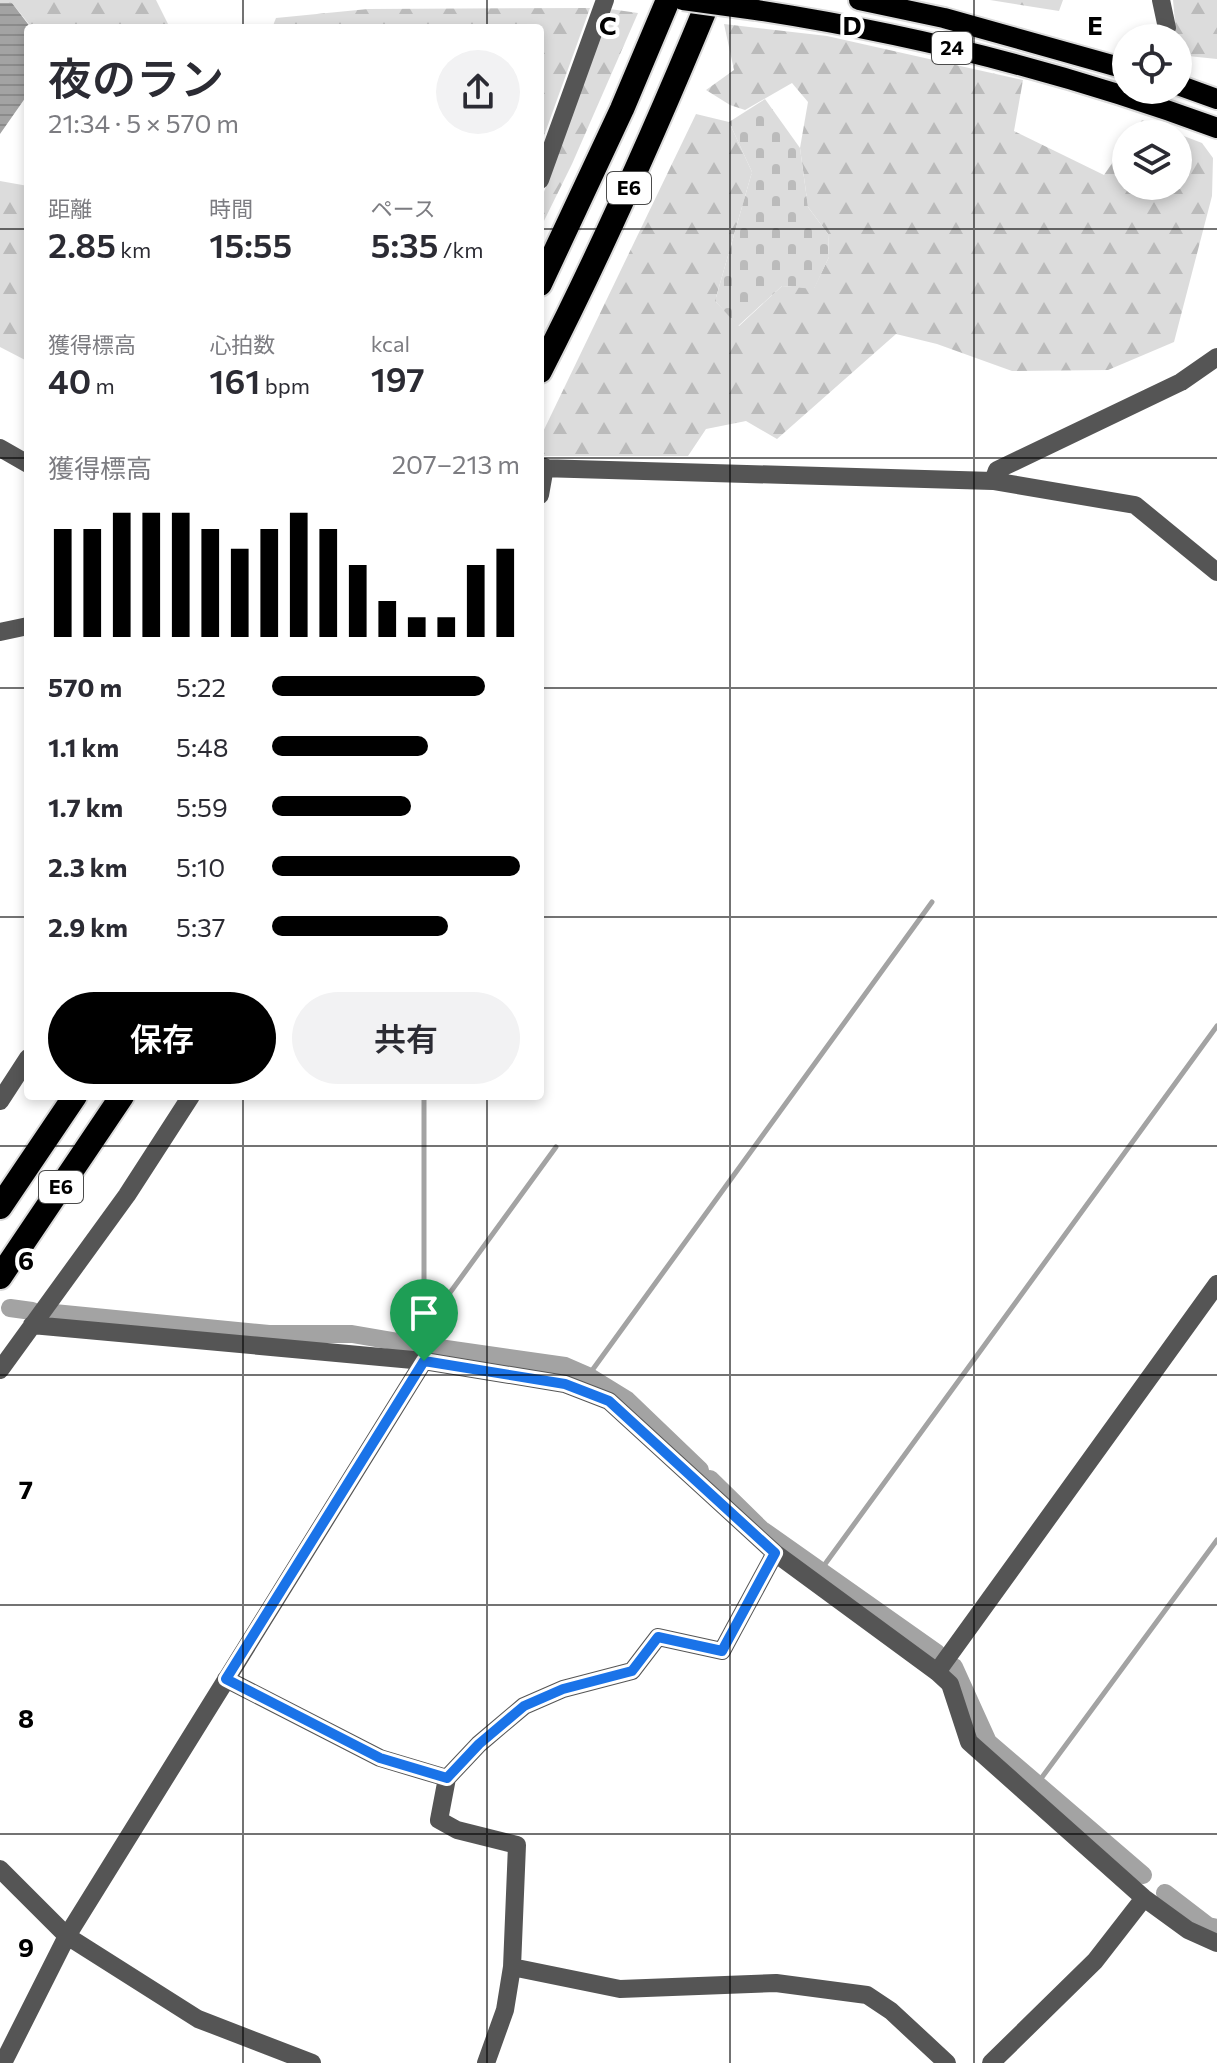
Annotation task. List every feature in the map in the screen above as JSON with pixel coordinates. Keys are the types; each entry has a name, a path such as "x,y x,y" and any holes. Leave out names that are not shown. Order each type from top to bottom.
{"highway":[{"name":"E6","path":"544,275 622,109 668,0"},
{"name":"E6","path":"544,363 659,122 709,0"},
{"name":"E6","path":"0,1207 72,1100"},
{"name":"E6","path":"0,1277 119,1100"}],"main road":[{"name":"24","path":"683,0 844,24 1112,87"},
{"name":"24","path":"859,0 944,18 1112,65"},
{"path":"1192,90 1217,99"},
{"name":"24","path":"1164,104 1217,128"}],"street":[{"path":"544,169 605,0"},
{"path":"1161,0 1166,24"},
{"path":"993,481 997,470 1181,382 1217,357"},
{"path":"0,448 24,462"},
{"path":"544,467 993,481 1135,505 1217,572"},
{"path":"0,632 24,627"},
{"path":"0,1101 24,1064"},
{"path":"0,1370 127,1195 188,1100"},
{"path":"937,1672 1217,1284"},
{"path":"32,1325 424,1361 565,1384 609,1401 775,1553 937,1672 950,1684 969,1742 1144,1898 1188,1930 1217,1943"},
{"path":"3,2063 67,1936 424,1361"},
{"path":"486,2063 505,2010 512,1967 517,1845 457,1830 439,1820 447,1778 479,1744 524,1706 563,1689 632,1671 658,1637 722,1651 775,1553"},
{"path":"226,1679 380,1758 447,1778"},
{"path":"0,1869 67,1936 198,2019 312,2063"},
{"path":"991,2063 1095,1961 1144,1898"},
{"path":"512,1967 620,1989 776,1983 867,1995 891,2011 947,2063"}],"green space":[{"path":"0,0 156,0 168,24 29,24 12,3 0,3"},
{"path":"990,0 1063,0 1059,11"},
{"path":"1173,0 1217,0 1217,59 1192,56 1192,24 1175,24"},
{"path":"590,8 544,136 544,24 274,24 276,18 368,9"},
{"path":"610,9 638,13 544,221 544,192"},
{"path":"724,24 827,36 1023,80 1014,131 1104,175 1112,163 1112,200 1192,200 1192,139 1202,143 1213,158 1212,196 1174,342 1108,370 1012,371 937,344 896,334 777,439 746,421 706,429 688,456 544,456 544,430 696,114 729,122 752,172 715,301 739,326 782,286 814,288 829,257 828,234 808,207 800,148 808,102 792,83 745,110 706,90 734,70"},
{"path":"765,99 800,148 808,207 828,234 829,257 814,289 782,286 738,326 715,301 752,172 729,122"},
{"path":"0,181 24,185 24,359 0,347"}],"shaded area":[{"path":"0,3 12,3 28,24 24,24 24,100 0,134"}],"waterway":[{"path":"588,1376 932,902"},
{"path":"820,1571 1217,1026"},
{"path":"424,1100 424,1328"},
{"path":"425,1327 556,1147"},
{"path":"10,1308 32,1311"},
{"path":"54,1313 269,1334 352,1334 422,1346"},
{"path":"432,1347 565,1366 588,1376 627,1400 700,1470"},
{"path":"710,1479 761,1529 937,1653"},
{"path":"1037,1784 1217,1540"},
{"path":"954,1667 988,1742 1143,1875"},
{"path":"1165,1893 1208,1926 1217,1928"}],"route":[{"path":"424,1361 565,1384 609,1401 775,1553 722,1651 658,1637 632,1671 563,1689 524,1706 479,1744 447,1778 380,1758 226,1679 424,1361"}]}
